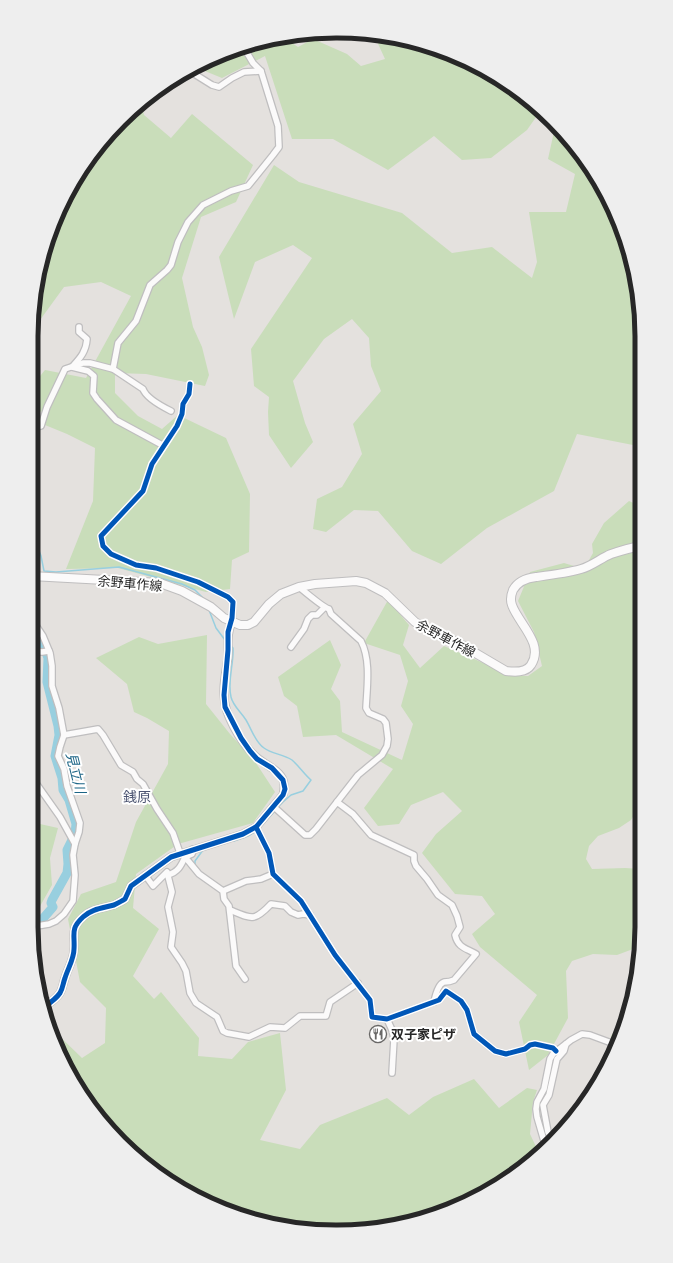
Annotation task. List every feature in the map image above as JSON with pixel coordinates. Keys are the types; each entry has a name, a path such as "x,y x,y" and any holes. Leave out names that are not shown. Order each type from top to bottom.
{"main road":[{"name":"余野車作線","path":"38,576 160,583 182,591 232,622 240,625 248,625 254,622 269,604 281,594 299,587 316,584 356,581 366,583 385,593 421,626 455,641 506,671 514,672 522,671 530,667 534,660 535,650 533,640 511,603 511,596 514,588 521,581 581,569 610,554 635,547"}],"street":[{"path":"113,369 118,343 136,321 150,285 171,265 178,242 188,222 203,205 231,191 248,186 279,147 278,126 261,71 253,63 247,52"},
{"path":"194,74 212,85 219,87 244,72 261,71"},
{"path":"72,367 87,346 87,339 79,332 79,327"},
{"path":"38,426 41,426 47,407 65,369 82,363 90,363 113,369 143,389 144,393 156,403 170,411"},
{"path":"72,367 88,371 94,376 94,392 97,399 116,420 164,446"},
{"path":"48,1004 54,1000 63,987 65,977 73,958 75,948 73,935 75,928 83,917 92,911 115,904 125,899 131,886 171,857 183,855 193,849 243,834 256,827 283,795 285,790 283,780 272,768 257,759 250,751 241,738 225,707 224,695 228,632 232,622 233,602 228,597 198,582 156,568 146,567 124,560 111,554 103,546 101,536 142,491 152,464 177,426 182,414 183,404 189,394 190,384"},
{"path":"273,806 306,834 310,835 358,775 382,755 387,746 388,739 386,723 383,719 369,713 366,708 368,675 364,647 361,641 331,614 329,609 324,608 320,603 299,587"},
{"path":"291,647 304,629 308,619 312,615 317,615 324,608"},
{"path":"38,628 43,636 52,666 52,686 59,708 64,735 58,756 64,768 67,786 80,823 79,832 73,840"},
{"path":"38,651 47,651"},
{"path":"64,735 98,729 121,766 133,772 143,784 173,833 183,855 199,874 223,891 224,899 230,910 236,966 245,979"},
{"path":"38,786 60,817 73,840 75,875 73,901 64,914 49,924 38,925"},
{"path":"337,802 353,814 372,835 414,855 416,866 438,895 452,905 460,927 455,935 457,941 460,945 476,954 454,980 441,984 434,1002"},
{"path":"256,827 269,853 273,874 301,901 335,955 370,1000 372,1017 387,1019 439,1000 446,991 461,1001 467,1010 474,1034 495,1050 506,1054 525,1049 530,1045 535,1044 553,1048 556,1051"},
{"path":"145,875 153,886 167,874 180,868 183,855"},
{"path":"165,861 172,892 168,907 173,932 171,947 186,971 190,993 196,1003 217,1017 223,1030 227,1033 249,1037 270,1027 285,1028 300,1016 326,1016 330,1002 358,983"},
{"path":"223,891 246,881 261,879 273,874"},
{"path":"230,910 249,918 254,918 262,913 271,904 285,906 291,912 298,915 310,915"},
{"path":"387,1019 394,1039 392,1073"},
{"path":"544,1141 536,1109 544,1089 550,1059 556,1051 566,1043 582,1034 590,1035 611,1043"},
{"path":"550,1136 548,1132 543,1105 549,1095 557,1059 564,1051 566,1043"}],"green space":[{"path":"314,39 347,54 361,66 385,59 377,41 414,48 451,61 486,78 502,88 537,116 527,130 491,158 462,160 434,136 388,170 333,139 292,139 265,56 222,78 202,70 222,61 259,48 291,42 298,47"},
{"path":"143,110 144,115 171,138 192,114 253,165 236,202 201,217 182,278 193,327 202,347 209,375 205,386 146,374 115,373 115,393 138,416 162,429 178,415 226,438 250,494 249,552 232,560 230,589 206,592 118,568 66,569 93,501 95,448 45,425 38,404 38,379 45,370 86,378 131,296 101,282 64,287 39,322 41,298 48,259 69,204 88,171 100,155 125,125"},
{"path":"554,132 585,171 595,187 612,222 625,259 632,298 635,336 635,441 633,445 577,434 554,491 487,528 441,564 412,551 378,511 354,510 326,532 313,529 317,499 342,487 362,454 353,424 381,391 371,366 369,338 352,319 324,339 293,381 305,423 313,442 291,468 269,435 269,397 254,386 251,349 312,258 293,245 255,262 234,319 219,257 274,165 299,182 402,213 452,253 492,247 532,278 537,262 529,212 566,212 575,174 548,159"},
{"path":"629,501 635,504 635,814 631,820 619,828 598,836 589,846 586,859 592,869 635,869 634,949 617,955 593,954 572,961 566,971 568,1018 548,1055 529,1070 519,1022 537,995 480,947 472,934 495,914 482,896 455,894 422,853 436,834 462,811 443,792 411,805 399,824 378,826 364,808 393,769 336,735 303,737 297,706 284,696 278,677 330,640 341,665 331,689 340,701 342,732 402,760 413,724 401,706 408,681 400,655 364,643 388,600 409,625 403,645 420,668 444,646 511,675 528,676 542,666 534,632 518,601 530,572 564,563 584,569 593,553 592,544 604,523"},
{"path":"207,635 206,704 230,734 254,760 275,792 253,823 178,844 136,874 133,908 159,929 133,976 154,999 161,992 199,1038 198,1056 232,1059 248,1042 280,1033 286,1090 260,1140 300,1149 320,1125 387,1098 409,1115 433,1097 474,1079 499,1108 527,1088 537,1090 533,1102 530,1134 537,1148 502,1175 469,1194 451,1202 414,1215 395,1219 336,1225 278,1219 259,1215 222,1202 187,1185 171,1175 125,1138 88,1092 69,1059 59,1036 82,1058 105,1043 106,1008 80,982 68,919 81,894 116,882 136,822 168,764 169,731 134,712 127,684 96,658 139,637 158,644"},
{"path":"38,824 58,828 50,858 52,885 38,909"},
{"path":"615,1033 606,1053 607,1050 612,1034"}],"waterway":[{"path":"38,548 44,571 56,572 119,567 182,584 195,590 203,598"},
{"path":"209,610 216,628 225,640"},
{"name":"見立川","path":"38,635 42,640 48,658 47,682 58,726 59,735 55,756 62,778 63,790 69,800 76,824 75,834 67,850 67,873 52,900 51,903 53,907 40,922"},
{"path":"231,646 233,648 233,654 230,691 233,703 246,720 256,739 261,745 267,750 292,760 311,780 303,791 291,795 277,808"},
{"path":"260,827 275,811"},
{"path":"234,841 248,836 256,831"},
{"path":"195,865 195,861 203,850"}],"cycle path":[{"path":"48,1004 55,999 61,991 73,956 75,928 86,914 93,910 114,905 125,899 131,886 171,857 243,834 256,827 283,795 285,789 283,780 272,768 257,759 250,751 241,738 225,707 224,695 228,632 232,618 233,602 228,597 198,582 156,568 136,565 111,554 103,546 101,536 143,491 152,464 177,426 182,414 183,404 189,394 190,384"},
{"path":"256,827 269,853 273,874 301,901 335,955 370,1000 372,1017 387,1019 439,1000 446,991 461,1001 467,1010 474,1034 495,1051 506,1054 525,1049 530,1045 535,1044 553,1048 556,1051"}],"place":[{"name":"双子家ピザ","path":"378,1034"}],"district":[{"name":"銭原","path":"137,797"}]}
